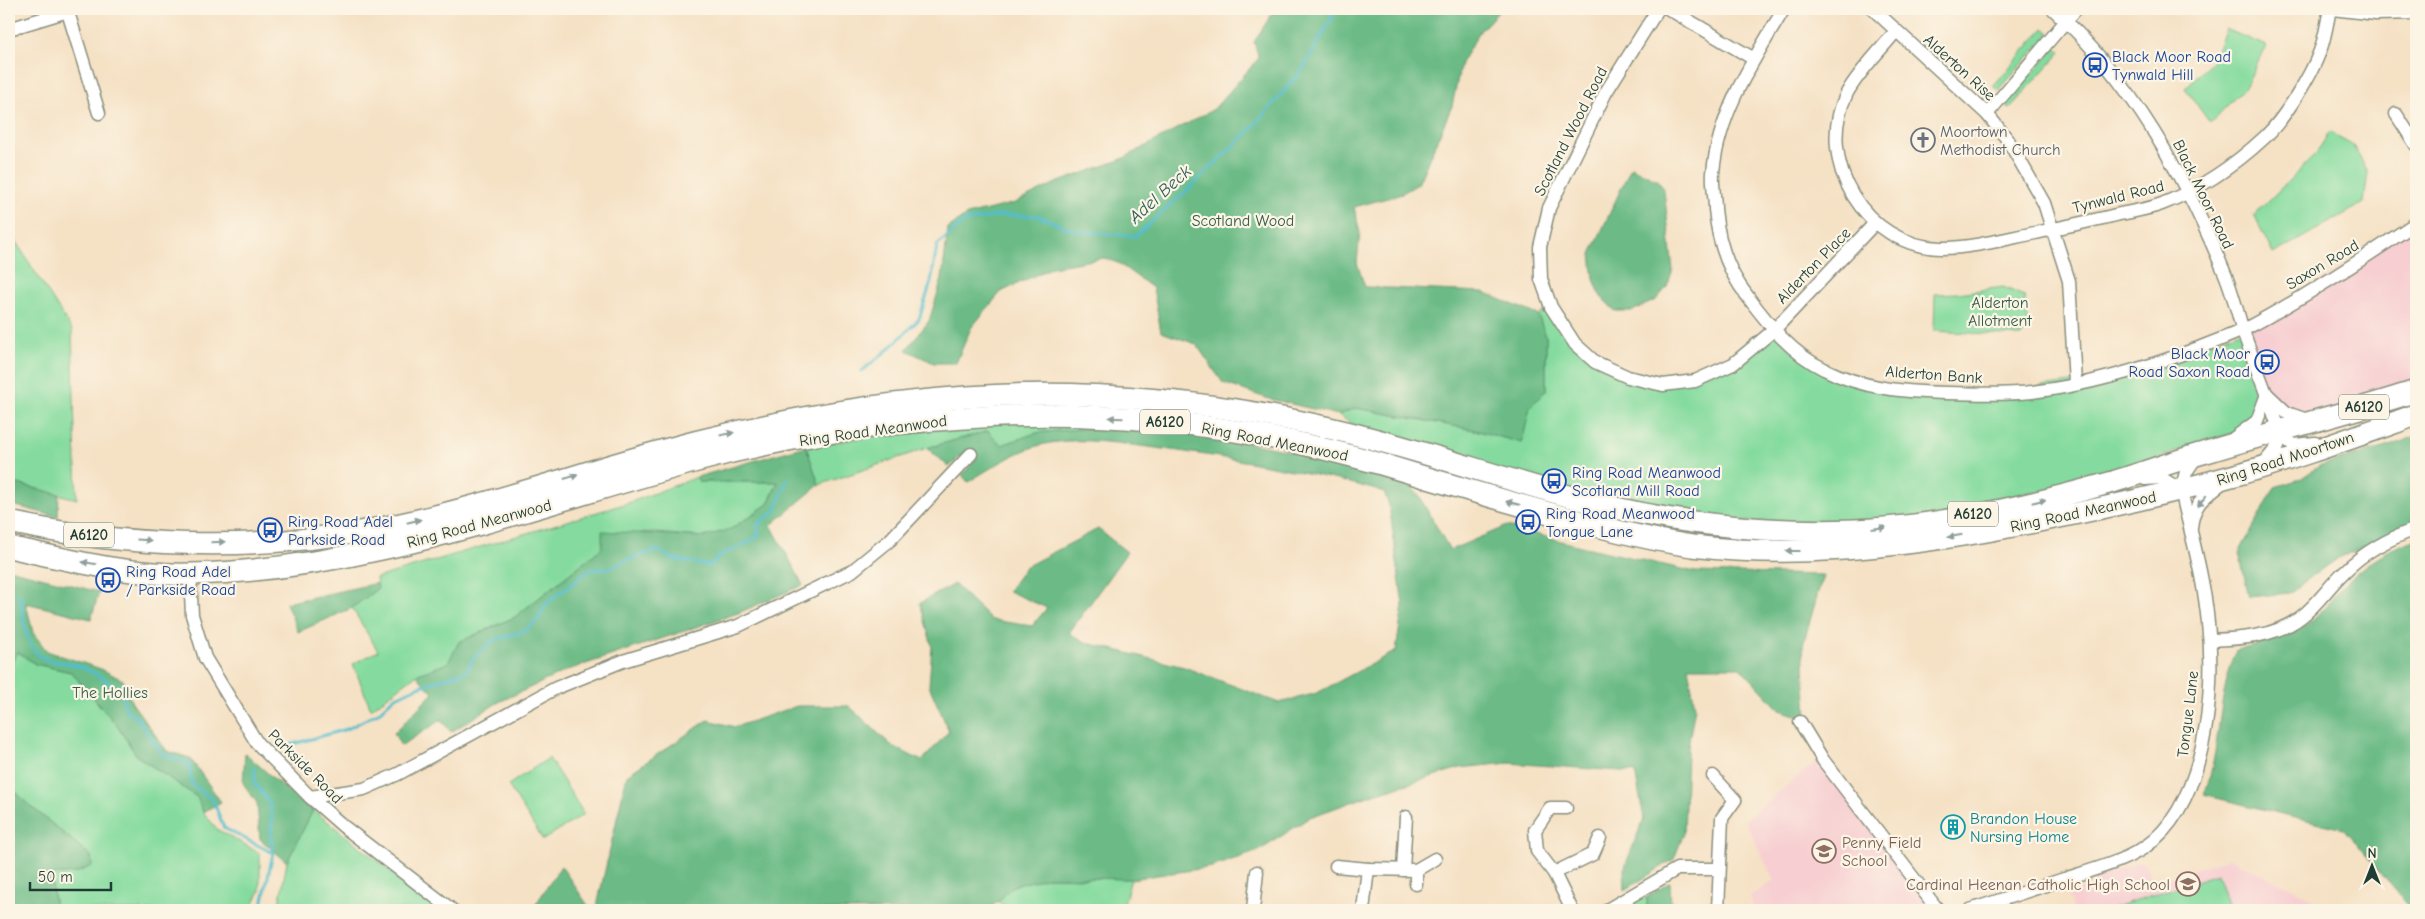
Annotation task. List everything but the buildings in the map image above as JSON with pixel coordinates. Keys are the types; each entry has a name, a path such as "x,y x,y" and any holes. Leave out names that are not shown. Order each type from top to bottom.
{"highway":[{"name":"Ring Road Moortown","path":"2208,451 2280,432 2416,391"},
{"name":"Ring Road Meanwood","path":"9,522 112,538 169,542 282,541 357,532 415,521 697,441 807,417 970,396 1049,395 1147,399 1241,411 1314,424 1625,510 1694,522 1797,530 1858,530 1944,520 2037,502 2113,482 2208,451"},
{"name":"Ring Road Meanwood","path":"190,574 288,566 368,553 704,459 799,439 881,426 968,417 1046,415 1139,418 1229,429 1310,446 1618,532 1692,546 1769,551 1869,548 1944,538 2043,521 2181,490"},
{"name":"Ring Road Moortown","path":"2181,490 2261,468 2416,416"},
{"name":"A6120","path":"9,547 74,561 153,573 190,574"}],"street":[{"name":"Scotland Wood Road","path":"1658,9 1606,92 1548,208 1540,247 1541,279 1551,308 1575,344 1595,362 1628,377 1663,384 1695,381 1733,364 1774,330"},
{"path":"1669,9 1754,59"},
{"name":"Alderton Bank","path":"1784,9 1754,59 1722,129 1712,174 1717,224 1724,257 1740,287 1774,330 1795,352 1824,369 1863,385 1906,392 1993,394 2034,391 2106,378 2172,358 2243,330"},
{"name":"Alderton Rise","path":"1873,9 1987,114 2008,140 2044,203 2054,229 2069,281 2075,384"},
{"name":"Black Moor Road","path":"2053,9 2067,21 2102,60 2141,111 2175,165 2226,275 2243,330 2280,432"},
{"path":"1987,114 2076,9"},
{"path":"2331,9 2376,14 2416,14"},
{"name":"Tynwald Road","path":"1896,31 1847,94 1840,114 1837,132 1838,158 1847,185 1857,203 1875,223 1906,240 1940,248 1963,246 2054,229 2160,205 2188,193 2227,169 2266,136 2300,90 2308,75 2320,51 2331,9"},
{"path":"9,29 68,10 99,113"},
{"path":"2396,114 2416,145"},
{"name":"Alderton Place","path":"1774,330 1875,223"},
{"name":"Saxon Road","path":"2243,330 2367,256 2416,223"},
{"path":"2181,490 2191,462 2242,434 2257,421 2267,394"},
{"name":"Black Moor Road","path":"2267,394 2287,413 2312,422"},
{"path":"2280,432 2294,445 2347,438"},
{"path":"2261,468 2278,446 2280,432"},
{"path":"310,797 364,790 398,774 556,688 623,661 738,626 852,571 890,540 971,454"},
{"name":"Tongue Lane","path":"2191,534 2192,517 2202,498 2230,477"},
{"name":"Ring Road Meanwood","path":"2113,482 2161,478 2181,490"},
{"name":"Tongue Lane","path":"1970,910 2101,867 2144,848 2176,816 2188,795 2202,749 2210,686 2210,640 2181,490"},
{"path":"2210,640 2254,638 2278,629 2301,617 2366,552 2388,539 2416,530"},
{"name":"Parkside Road","path":"190,574 192,615 205,658 258,743 310,797 343,826 452,910"},
{"path":"1800,722 1823,760 1938,910"},
{"path":"1713,776 1735,800 1722,818 1718,910"},
{"path":"1566,808 1550,808 1535,830 1537,851 1554,873 1572,910"},
{"path":"1406,817 1410,870 1416,884"},
{"path":"1554,873 1594,854 1600,838"},
{"path":"1336,866 1410,870 1435,859"},
{"path":"1363,910 1368,869"},
{"path":"1607,910 1676,869 1719,869"},
{"path":"1253,910 1257,872"}],"shaded area":[{"path":"2416,223 2416,391 2280,431 2243,330"},
{"name":"Penny Field School","path":"1819,759 1933,910 1755,910 1750,896 1774,881 1745,820"},
{"name":"Cardinal Heenan Catholic High School","path":"2229,858 2336,910 2073,910 2067,893 2095,885 2093,880 2140,862 2146,865 2152,883"},
{"path":"2018,900 2022,910 1987,910"}],"green space":[{"name":"Scotland Wood","path":"1275,9 1501,9 1480,31 1461,63 1452,106 1418,184 1399,195 1354,207 1360,233 1357,263 1365,287 1483,292 1538,315 1546,337 1546,390 1530,407 1522,443 1475,430 1356,408 1338,415 1266,398 1223,383 1196,344 1161,332 1153,288 1118,263 1104,258 1052,267 1001,292 971,328 956,363 934,363 906,350 929,321 942,279 948,228 967,215 1015,203 1056,183 1122,159 1214,109 1259,58 1254,42"},
{"path":"2044,28 2050,33 1998,91 1993,86"},
{"path":"2226,29 2266,46 2244,89 2210,123 2185,88 2212,61"},
{"path":"2056,47 2061,52 2009,109 2004,104"},
{"path":"2330,132 2352,144 2368,172 2364,203 2273,254 2254,215 2314,156"},
{"path":"1631,167 1658,180 1664,190 1673,270 1667,287 1656,300 1632,311 1615,311 1601,297 1594,279 1591,254"},
{"path":"9,231 72,330 77,499 9,482"},
{"name":"Alderton Allotment","path":"2003,287 2024,296 2029,325 2021,336 1934,331 1935,294"},
{"path":"1551,307 1595,362 1663,385 1733,364 1774,330 1795,352 1863,385 1993,394 2106,378 2243,330 2267,394 2254,415 2239,431 2119,471 1944,520 1694,522 1384,443 1338,415 1356,408 1475,430 1522,443 1530,407 1546,390 1546,337 1538,315"},
{"path":"1022,422 1155,430 1089,428 1036,433 1002,445 988,431 927,448 819,485 806,446 946,426"},
{"path":"1089,428 1155,430 1248,443 1315,456 1407,481 1419,496 1450,550 1507,526 1572,544 1695,572 1823,575 1803,645 1807,719 1780,710 1740,667 1688,667 1695,707 1687,752 1684,833 1674,859 1625,890 1624,869 1644,818 1635,772 1509,763 1460,768 1371,795 1310,817 1259,851 1212,867 1131,879 1049,877 1013,886 989,910 596,910 627,775 708,720 735,727 797,706 849,706 892,746 922,761 949,731 929,686 932,646 920,603 954,584 992,620 1032,626 1047,608 1008,591 1025,567 1098,529 1127,552 1069,633 1087,643 1184,667 1279,703 1317,693 1396,651 1403,605 1389,505 1384,492 1299,471 1214,456 1089,441 1063,441 1039,445 1007,459 968,482 962,475 977,458 968,450 949,467 927,448 988,431 1002,445 1036,433"},
{"path":"2416,436 2416,524 2336,559 2289,593 2249,597 2239,553 2275,487 2300,479 2321,465 2393,445"},
{"path":"806,446 819,485 771,525 803,585 738,613 568,670 497,703 451,732 441,720 401,746 394,733 433,693 416,675 448,663 459,642 515,617 602,548 602,531 704,537 731,529 768,504 778,482 699,482 697,477"},
{"path":"697,477 699,482 778,482 768,504 731,529 704,537 644,532 602,548 515,617 459,642 448,663 416,675 371,709 353,664 378,651 352,608 378,588 376,578 631,502"},
{"path":"9,482 59,494 58,517 9,504"},
{"path":"2416,539 2416,910 2412,910 2344,829 2204,795 2214,759 2226,685 2237,650 2276,639 2305,626 2366,565 2384,553"},
{"name":"The Hollies","path":"9,569 99,592 91,619 26,603 33,633 47,651 101,669 123,680 132,703 167,751 190,758 221,802 203,812 197,797 137,756 116,724 71,672 35,664 18,652 9,666"},
{"path":"377,583 378,588 352,608 298,632 286,603"},
{"path":"18,652 35,664 71,672 116,724 137,756 197,797 203,812 218,830 260,853 260,891 250,910 55,910 51,875 76,873 91,866 91,856 28,804 9,785 9,666"},
{"path":"245,753 300,802 313,810 287,862 260,839 257,803 243,783"},
{"path":"549,758 584,814 543,840 508,785"},
{"path":"9,785 28,804 91,856 92,866 76,873 51,875 55,910 9,910"},
{"path":"313,810 440,910 278,910 287,862"},
{"path":"561,866 591,910 532,910"},
{"path":"2217,874 2229,910 2106,910"},
{"path":"1049,877 1131,879 1122,910 1014,910 998,902 1013,885"},
{"path":"1670,882 1671,910 1647,910 1647,897"},
{"path":"1647,897 1647,910 1626,910 1626,907"}],"waterway":[{"name":"Adel Beck","path":"862,371 891,347 919,319 931,282 937,246 963,222 1002,215 1038,216 1075,231 1136,236 1255,125 1303,69 1337,9"},
{"path":"286,746 347,729 378,713 394,698 415,688 467,671 473,659 492,641 525,631 537,621 547,603 589,570 610,568 657,550 674,559 710,566 718,557 758,537 758,524 775,511 788,478"},
{"path":"9,595 21,597 26,632 29,641 38,655 45,659 82,667 122,691 126,710 138,719 162,754 189,764 192,784 213,800 224,828 273,853"},
{"path":"254,769 255,784 270,803 272,816 271,839 273,853 261,910"}],"place":[{"name":"Black Moor Road Tynwald Hill","path":"2095,65"},
{"name":"Moortown Methodist Church","path":"1923,140"},
{"name":"Black Moor Road Saxon Road","path":"2267,362"},
{"name":"Ring Road Meanwood Scotland Mill Road","path":"1554,481"},
{"name":"Ring Road Meanwood Tongue Lane","path":"1528,522"},
{"name":"Ring Road Adel Parkside Road","path":"270,530"},
{"name":"Ring Road Adel / Parkside Road","path":"108,580"},
{"name":"Brandon House Nursing Home","path":"1953,827"},
{"name":"Penny Field School","path":"1824,851"},
{"name":"Cardinal Heenan Catholic High School","path":"2188,884"}]}
